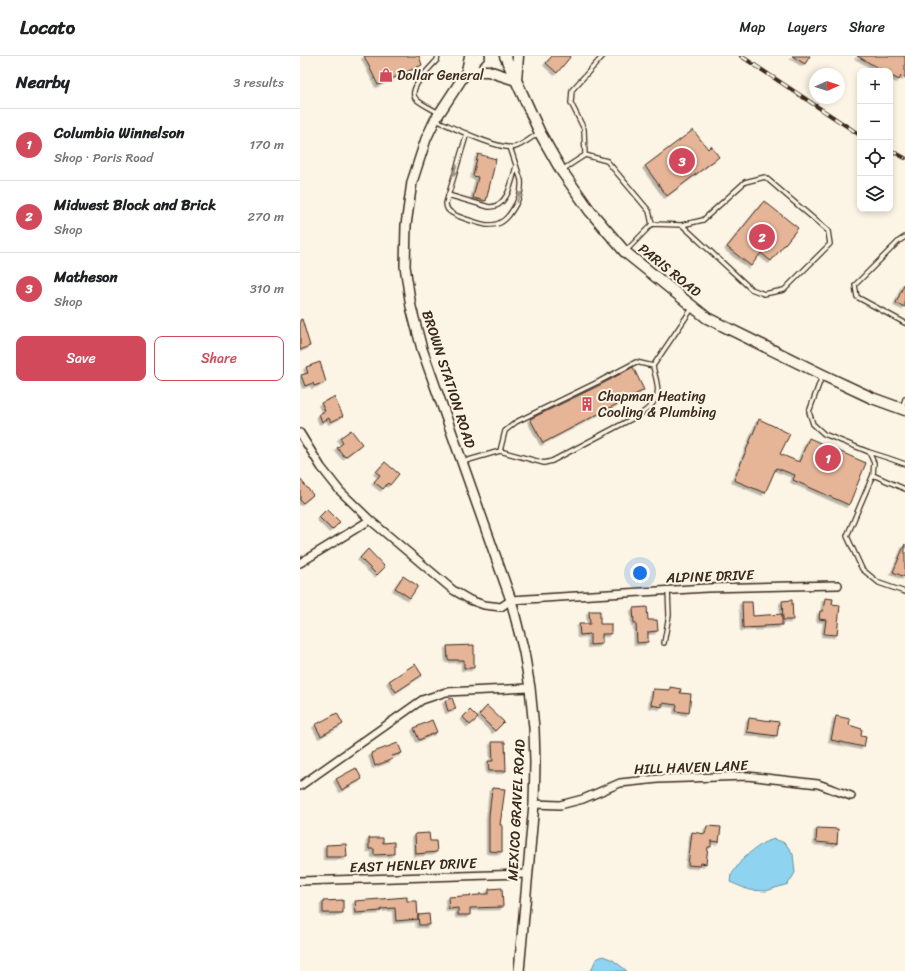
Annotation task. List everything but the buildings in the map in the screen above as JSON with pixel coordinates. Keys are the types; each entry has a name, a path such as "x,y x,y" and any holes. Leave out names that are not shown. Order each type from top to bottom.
{"main road":[{"path":"470,56 468,71 488,71 516,80 518,56"},
{"name":"PARIS ROAD","path":"505,56 540,133 561,170 590,211 625,252 707,318 872,398 904,406"}],"street":[{"name":"BROWN STATION ROAD","path":"480,56 468,71 438,117 426,139 412,182 406,225 404,266 411,307 422,349 511,600"},
{"path":"300,433 321,467 340,491 370,520 453,590 484,606 501,607 511,600"},
{"path":"300,563 370,520"},
{"name":"ALPINE DRIVE","path":"511,600 707,588 838,585"},
{"name":"MEXICO GRAVEL ROAD","path":"511,600 524,652 530,688 534,728 535,763 534,804 519,971"},
{"path":"300,786 422,700 446,692 530,688"},
{"name":"HILL HAVEN LANE","path":"534,804 560,805 620,784 658,779 747,776 818,784 851,796"},
{"name":"EAST HENLEY DRIVE","path":"300,881 527,874"}],"lane":[{"path":"438,56 437,60 416,85 413,93 416,100 438,117 467,133 493,144 510,147 516,147 540,133"},
{"path":"585,155 584,129 571,103 572,90 602,56"},
{"path":"467,133 446,203 446,207 451,213 492,225 497,224 509,215 520,195 522,186 510,147"},
{"path":"561,170 585,155 607,161 649,212 652,224"},
{"path":"448,195 489,207 496,206 505,198 516,166"},
{"path":"625,252 652,224 682,225 703,220 745,182 765,177 828,231 830,244 784,290 764,294 751,289 682,225"},
{"path":"905,237 899,240 855,285 857,297 905,323"},
{"path":"462,462 500,451 544,463 552,461 641,414 656,400 658,389 653,366 693,306"},
{"path":"500,451 505,431 516,422 636,362 653,366"},
{"path":"822,375 809,412 813,424 824,434 869,452 905,464"},
{"path":"869,452 874,463 873,475 847,536 862,569 879,583 905,592"},
{"path":"873,475 905,489"},
{"path":"664,643 669,615 668,590"}],"water":[{"path":"774,839 785,843 793,854 795,873 788,884 766,891 749,890 730,882 731,875 744,857 763,843"},
{"path":"603,956 613,960 627,971 591,971 596,959"}],"railway":[{"path":"741,56 857,133"},
{"path":"893,152 905,158"}],"place":[{"name":"Dollar General","path":"386,75"},
{"name":"Matheson","path":"682,161"},
{"name":"Midwest Block and Brick","path":"762,237"},
{"name":"Chapman Heating Cooling & Plumbing","path":"587,404"},
{"name":"Columbia Winnelson","path":"828,458"}]}
